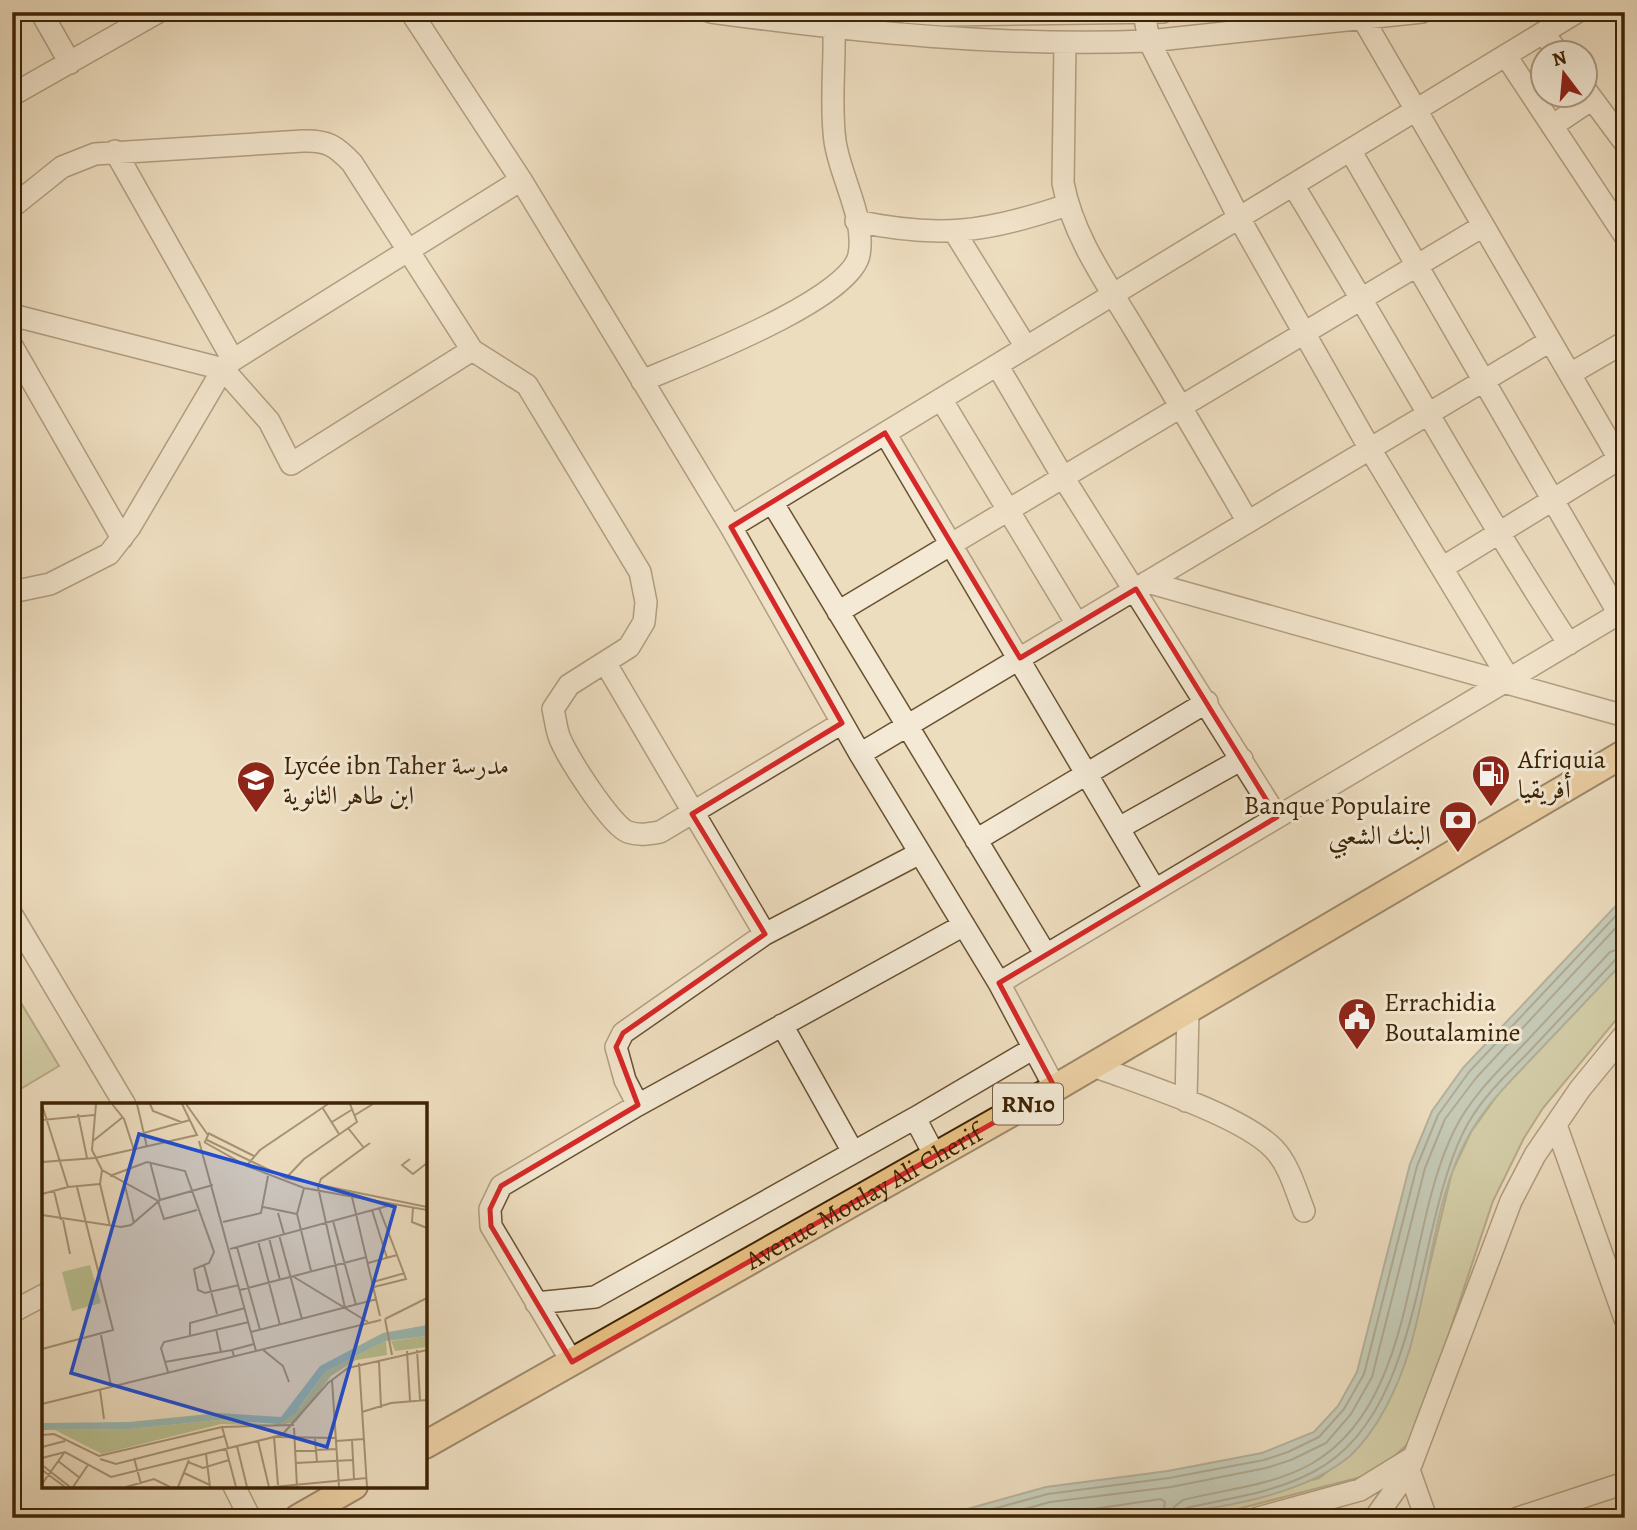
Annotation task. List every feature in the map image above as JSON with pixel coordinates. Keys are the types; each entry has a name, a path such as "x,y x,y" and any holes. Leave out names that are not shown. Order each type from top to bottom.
{"main road":[{"name":"Avenue Moulay Ali Cherif","path":"427,1444 1055,1088 1625,753"},
{"path":"298,1518 350,1488"}],"street":[{"path":"41,12 70,63"},
{"path":"12,95 158,12"},
{"path":"411,12 521,180 731,527 860,754 999,984 1055,1088"},
{"path":"711,12 834,29 1065,43 1149,41 1361,16 1422,12"},
{"path":"904,12 1150,13 1149,41 1240,218 1505,681"},
{"path":"731,527 1577,12"},
{"path":"1361,16 1622,464 1553,500 1442,568"},
{"path":"642,381 756,331 825,294 845,279 856,265 860,238 835,141 834,29"},
{"path":"1543,33 1547,38"},
{"path":"1065,43 1063,183 1067,205 1078,232 1248,522"},
{"path":"1506,56 1622,225"},
{"path":"1598,107 1625,143"},
{"path":"1552,126 1572,108"},
{"path":"12,207 62,167 95,154 322,140 336,146 352,163 472,350 527,386 640,572 646,602 644,622 629,647 569,685 553,709 558,735 582,778 626,832 643,835 660,832 842,723"},
{"path":"999,984 1622,612 1482,382 1350,150"},
{"path":"115,151 228,364 269,421 291,464 472,350"},
{"path":"12,592 50,584 109,554 228,364 406,249 521,180"},
{"path":"1293,185 1497,534 1569,644"},
{"path":"856,221 905,232 954,231 1012,224 1067,205"},
{"path":"838,612 1483,226"},
{"path":"954,231 1026,347"},
{"path":"12,315 228,364"},
{"path":"860,754 1550,341"},
{"path":"1570,374 1625,342"},
{"path":"12,346 121,538"},
{"path":"997,365 1063,477 1142,586 1207,702 1277,817"},
{"path":"941,399 1077,624"},
{"path":"885,433 1155,890"},
{"path":"772,502 1046,955"},
{"path":"1142,586 1505,681 1625,716"},
{"path":"606,664 765,934"},
{"path":"976,840 1207,702"},
{"path":"1119,828 1242,759"},
{"path":"638,1105 625,1080 616,1047 623,1033 765,934 920,853"},
{"path":"12,915 124,1103"},
{"path":"572,1362 491,1226 490,1209 501,1186 638,1105 964,925"},
{"path":"1186,1101 1188,1011"},
{"path":"782,1025 853,1152"},
{"path":"1375,1518 1410,1464 1511,1201 1535,1155 1580,1089 1625,1034"},
{"path":"536,1303 595,1297 915,1118 1034,1048"},
{"path":"1091,1065 1186,1101 1243,1128 1273,1149 1286,1167 1304,1211"},
{"path":"915,1118 935,1156"},
{"path":"1556,1125 1625,1319"},
{"path":"12,1312 42,1296"},
{"path":"1258,1518 1360,1490 1410,1464"},
{"path":"1410,1464 1426,1518"},
{"path":"1518,1518 1556,1512 1625,1483"},
{"path":"235,1488 250,1518"}],"highlighted area":[{"path":"885,433 1020,658 1136,589 1277,817 999,983 1055,1088 572,1362 491,1226 490,1209 501,1186 638,1105 616,1047 623,1033 765,934 692,814 842,723 731,527"}],"green space":[{"path":"1625,960 1625,1009 1543,1108 1524,1138 1493,1201 1414,1438 1381,1469 1361,1477 1203,1518 1170,1518 1319,1478 1350,1455 1376,1423 1409,1351 1452,1172 1471,1132 1499,1093"},
{"path":"12,988 59,1066 12,1094"}],"water":[{"path":"1625,896 1625,960 1500,1093 1470,1133 1448,1184 1440,1212 1416,1324 1404,1365 1378,1421 1350,1456 1311,1480 1264,1497 1210,1508 1093,1518 935,1518 1046,1487 1168,1471 1262,1453 1314,1432 1338,1406 1357,1372 1410,1164 1432,1111 1463,1068"}],"place":[{"name":"Afriquia أفريقيا","path":"1491,808"},
{"name":"Lycée ibn Taher مدرسة ابن طاهر الثانوية","path":"256,814"},
{"name":"Banque Populaire البنك الشعبي","path":"1458,854"},
{"name":"Errachidia Boutalamine","path":"1357,1051"}]}
